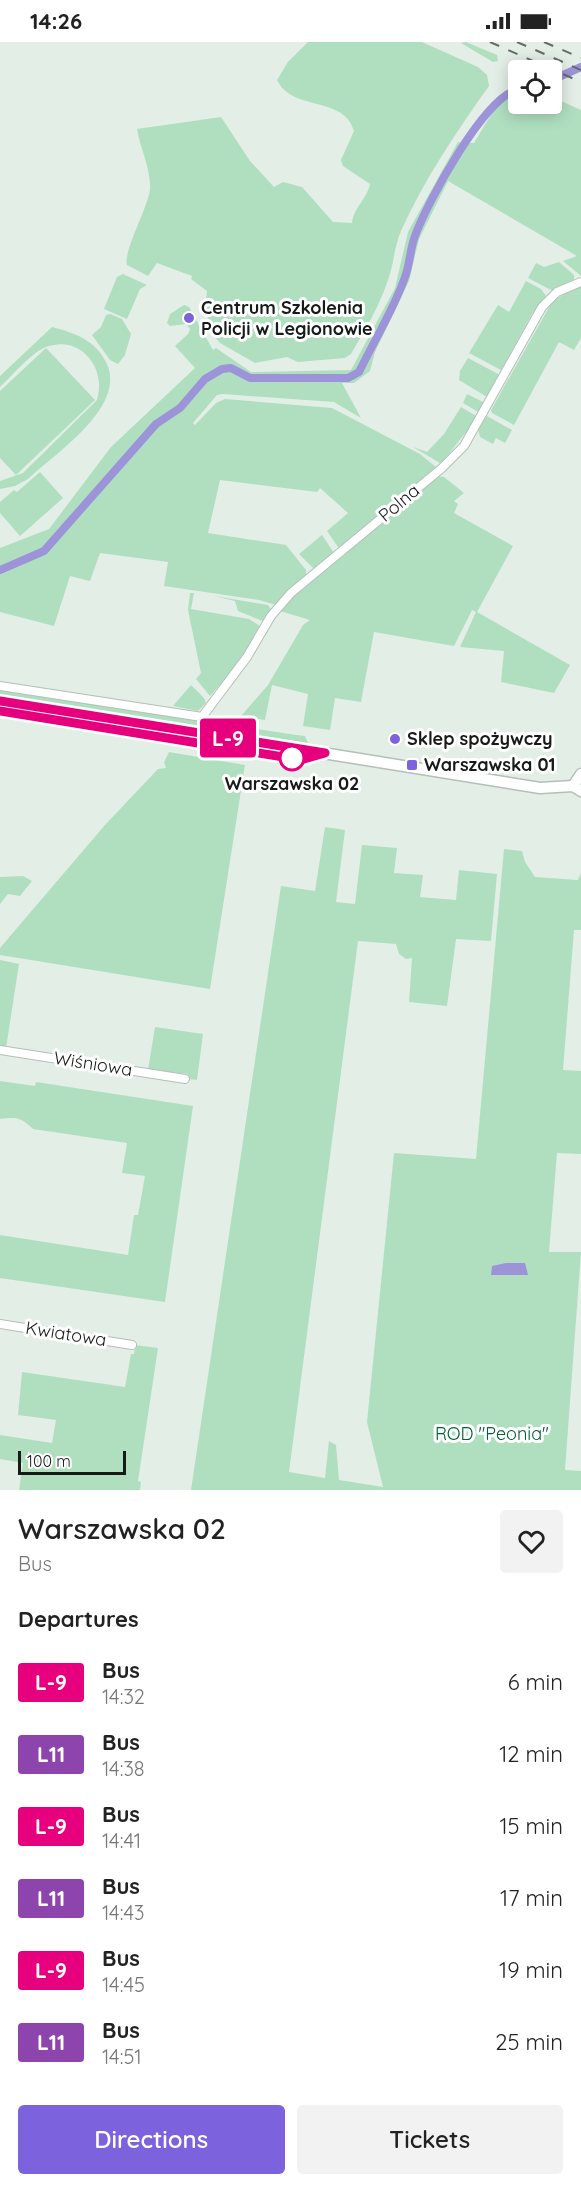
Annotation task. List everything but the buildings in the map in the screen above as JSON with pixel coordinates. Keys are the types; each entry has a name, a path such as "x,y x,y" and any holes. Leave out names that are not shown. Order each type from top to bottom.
{"main road":[{"path":"0,701 540,788 577,788 581,774"},
{"path":"0,711 296,759 325,753"}],"street":[{"name":"Polna","path":"0,686 202,717 242,665 271,616 287,597 442,468 464,446 542,308 557,292 581,282"},
{"name":"Wiśniowa","path":"0,1050 185,1079"},
{"name":"Kwiatowa","path":"0,1324 132,1345"}],"green space":[{"path":"308,42 422,42 478,67 487,75 489,86 441,157 410,212 399,237 384,290 351,354 345,358 298,362 287,357 255,363 220,343 210,331 212,329 205,309 207,291 191,279 192,276 157,263 148,276 127,265 129,250 150,189 149,174 137,129 221,117 250,161 274,187 283,182 302,187 333,222 352,223 355,212 370,184 343,166 341,160 354,131 340,112 294,96 284,90 277,80 288,62"},
{"path":"466,42 497,55 498,61 493,62 461,43"},
{"path":"508,97 508,114 562,114 562,101 581,110 581,276 563,261 577,256 448,181 419,239 409,281 375,352 370,371 354,383 342,383 361,418 334,402 223,394 217,395 193,423 195,425 216,403 225,399 332,408 420,454 436,467 342,547 338,547 327,531 348,513 320,488 317,492 220,480 208,533 286,545 306,570 306,575 291,587 276,605 259,600 164,586 168,562 100,553 90,581 70,576 54,626 0,612 0,548 49,529 111,447 195,368 175,346 188,334 190,329 186,324 170,326 167,323 170,314 184,305 189,307 213,350 216,348 251,372 351,370 395,288 408,232 458,142 474,143 487,121"},
{"path":"559,262 574,275 574,280 553,291 528,278 536,263 544,267"},
{"path":"123,274 147,285 140,289 127,319 104,309 117,277"},
{"path":"526,281 541,289 546,296 533,312 501,370 469,353 498,305 509,312"},
{"path":"581,287 581,338 574,350 559,342 514,425 492,413 491,410 552,302 570,290"},
{"path":"110,314 122,319 131,334 125,355 118,364 110,360 92,335 101,327 106,315"},
{"path":"52,327 84,339 97,349 107,364 110,380 107,396 86,428 55,456 28,479 15,486 0,489 0,481 23,473 97,400 99,388 94,366 80,350 70,345 59,344 40,350 0,387 0,376"},
{"path":"46,348 95,400 16,475 0,458 0,391"},
{"path":"468,358 500,375 487,397 459,380 460,371"},
{"path":"467,394 485,403 480,413 463,403"},
{"path":"461,407 478,417 443,461 440,463 413,447 427,452 444,434"},
{"path":"487,416 512,430 505,443 496,438 493,444 480,437 478,429"},
{"path":"40,472 63,498 20,536 0,513 0,502 14,490 17,492"},
{"path":"437,476 444,477 464,493 454,501 458,504 454,513 513,546 477,612 570,665 554,693 501,682 504,651 460,647 476,612 472,610 454,646 374,632 361,702 335,698 330,730 303,726 308,694 272,685 265,720 241,716 268,685 303,625 310,620 280,611 296,594"},
{"path":"322,535 334,553 314,569 299,554"},
{"path":"190,593 194,593 191,609 249,619 260,626 241,661 210,696 196,679 201,673 188,610"},
{"path":"214,596 268,605 272,611 264,621 260,620 238,611 235,601"},
{"path":"191,685 206,703 198,711 173,706"},
{"path":"0,690 305,736 308,743 5,696 0,695"},
{"path":"169,752 245,765 210,989 0,955 0,948 105,825 158,769 166,768 164,762"},
{"name":"ROD \"Peonia\"","path":"325,827 345,830 336,902 355,904 362,845 397,848 394,873 423,875 420,897 456,900 459,870 497,874 491,941 456,939 447,1006 409,1002 412,958 406,959 399,954 396,944 358,941 289,1472 325,1478 329,1441 336,1445 339,1480 383,1487 367,1422 394,1153 476,1159 504,849 522,851 525,862 535,877 578,880 581,873 581,930 574,930 563,1070 581,1071 581,1154 557,1153 549,1252 581,1252 565,1470 581,1471 581,1490 191,1490 281,886 315,891"},
{"path":"23,876 32,881 20,896 8,894 0,904 0,877"},
{"path":"0,960 19,964 6,1048 0,1047"},
{"path":"155,1027 203,1034 197,1080 188,1079 188,1074 148,1070"},
{"path":"0,1081 35,1086 36,1082 193,1106 165,1302 0,1278 0,1235 128,1255 134,1215 138,1215 145,1176 122,1173 127,1143 33,1129 18,1119 0,1119"},
{"path":"135,1345 158,1348 138,1481 141,1482 140,1490 19,1490 23,1463 0,1459 0,1435 52,1443 56,1420 18,1415 22,1372 125,1387 131,1354 134,1354"}],"shaded area":[{"path":"525,1263 528,1275 491,1275 492,1266"}],"waterway":[{"path":"562,76 581,67"},
{"path":"0,570 44,551 156,424 180,408 205,379 222,369 231,368 250,378 348,378 359,372 395,301 407,272 415,236 444,177 474,129 490,110 508,94"}],"railway":[{"path":"490,42 581,82"},
{"path":"517,42 581,70"},
{"path":"544,42 581,58"}],"bus line":[{"name":"L-9","path":"0,701 325,753 296,759 0,711"}],"place":[{"name":"Centrum Szkolenia Policji w Legionowie","path":"189,318"},
{"name":"Sklep spożywczy","path":"395,739"},
{"name":"Warszawska 02","path":"292,758"},
{"name":"Warszawska 01","path":"412,765"}]}
